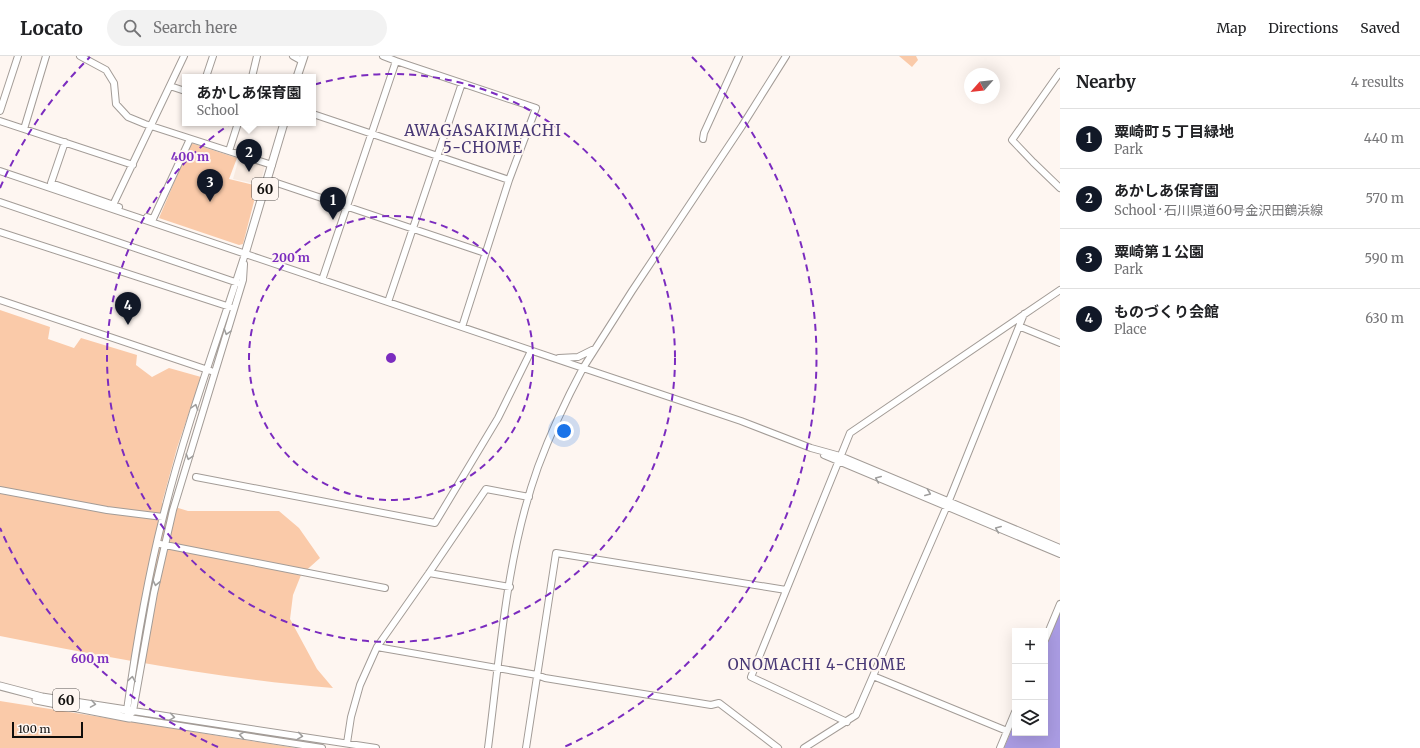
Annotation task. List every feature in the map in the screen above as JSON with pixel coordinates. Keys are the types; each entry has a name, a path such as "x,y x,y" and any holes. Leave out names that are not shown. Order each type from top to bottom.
{"main road":[{"path":"298,74 303,58"},
{"name":"60","path":"245,254 283,126"},
{"name":"60","path":"0,686 42,696 130,710"},
{"name":"60","path":"0,691 50,703 129,718"}],"street":[{"path":"0,111 18,56"},
{"path":"24,129 46,56"},
{"path":"80,56 106,70 114,83 116,104 128,117 145,124 272,165"},
{"path":"113,205 184,56"},
{"path":"207,74 213,56"},
{"path":"253,74 257,56"},
{"path":"293,56 303,58"},
{"path":"382,56 536,108 509,180 462,327"},
{"path":"703,139 705,131 739,56"},
{"path":"488,748 498,669 517,548 529,496 557,419 594,349 742,126 786,56"},
{"path":"322,280 370,134 396,61"},
{"path":"1060,72 1012,140 1032,162 1060,188"},
{"path":"388,302 462,83"},
{"path":"170,86 182,90"},
{"path":"316,115 509,180"},
{"path":"0,121 133,165"},
{"path":"229,151 237,126"},
{"path":"65,142 50,183 153,219 190,139"},
{"path":"0,171 741,422 839,459 1060,548"},
{"path":"268,180 485,253"},
{"path":"0,202 239,283"},
{"path":"0,232 234,308"},
{"path":"130,710 164,544 234,308 245,254"},
{"path":"239,283 227,306 179,457 163,517 139,634 129,718 322,748"},
{"path":"846,722 750,677 850,433 1060,290"},
{"path":"0,300 214,372"},
{"path":"804,748 856,715 948,504 1021,327 1024,314"},
{"path":"1021,327 1060,343"},
{"path":"555,358 578,357 594,349"},
{"path":"196,477 435,523 498,418 531,351"},
{"path":"346,743 351,716 360,685 377,647 486,489 529,496"},
{"path":"0,490 106,510 163,517"},
{"path":"948,504 1060,554"},
{"path":"157,543 385,588"},
{"path":"526,748 556,553 786,590"},
{"path":"429,573 510,587"},
{"path":"1048,633 1060,604"},
{"path":"377,647 537,675 545,678 711,705 719,703 778,748"},
{"path":"873,676 1007,731"},
{"path":"130,710 376,748"},
{"path":"1000,748 1012,719"}],"shaded area":[{"path":"899,56 916,56 918,60 912,67"},
{"path":"191,143 237,158 229,179 258,186 243,244 239,245 159,218"},
{"path":"239,158 265,165 260,185 233,179"},
{"path":"0,310 50,327 48,339 74,348 81,338 137,355 136,365 152,377 169,368 201,377 177,448 162,503 188,511 279,511 299,528 320,558 301,575 293,595 290,619 317,669 333,688 249,679 166,667 0,636"},
{"path":"1060,612 1060,748 1004,748 1012,729 1012,736 1048,736 1048,642"},
{"path":"0,701 296,748 0,748"}],"place":[{"name":"あかしあ保育園","path":"249,172"},
{"name":"粟崎第１公園","path":"210,202"},
{"name":"粟崎町５丁目緑地","path":"333,220"},
{"name":"ものづくり会館","path":"128,325"}],"district":[{"name":"AWAGASAKIMACHI 5-CHOME","path":"483,138"},
{"name":"ONOMACHI 4-CHOME","path":"817,664"}]}
